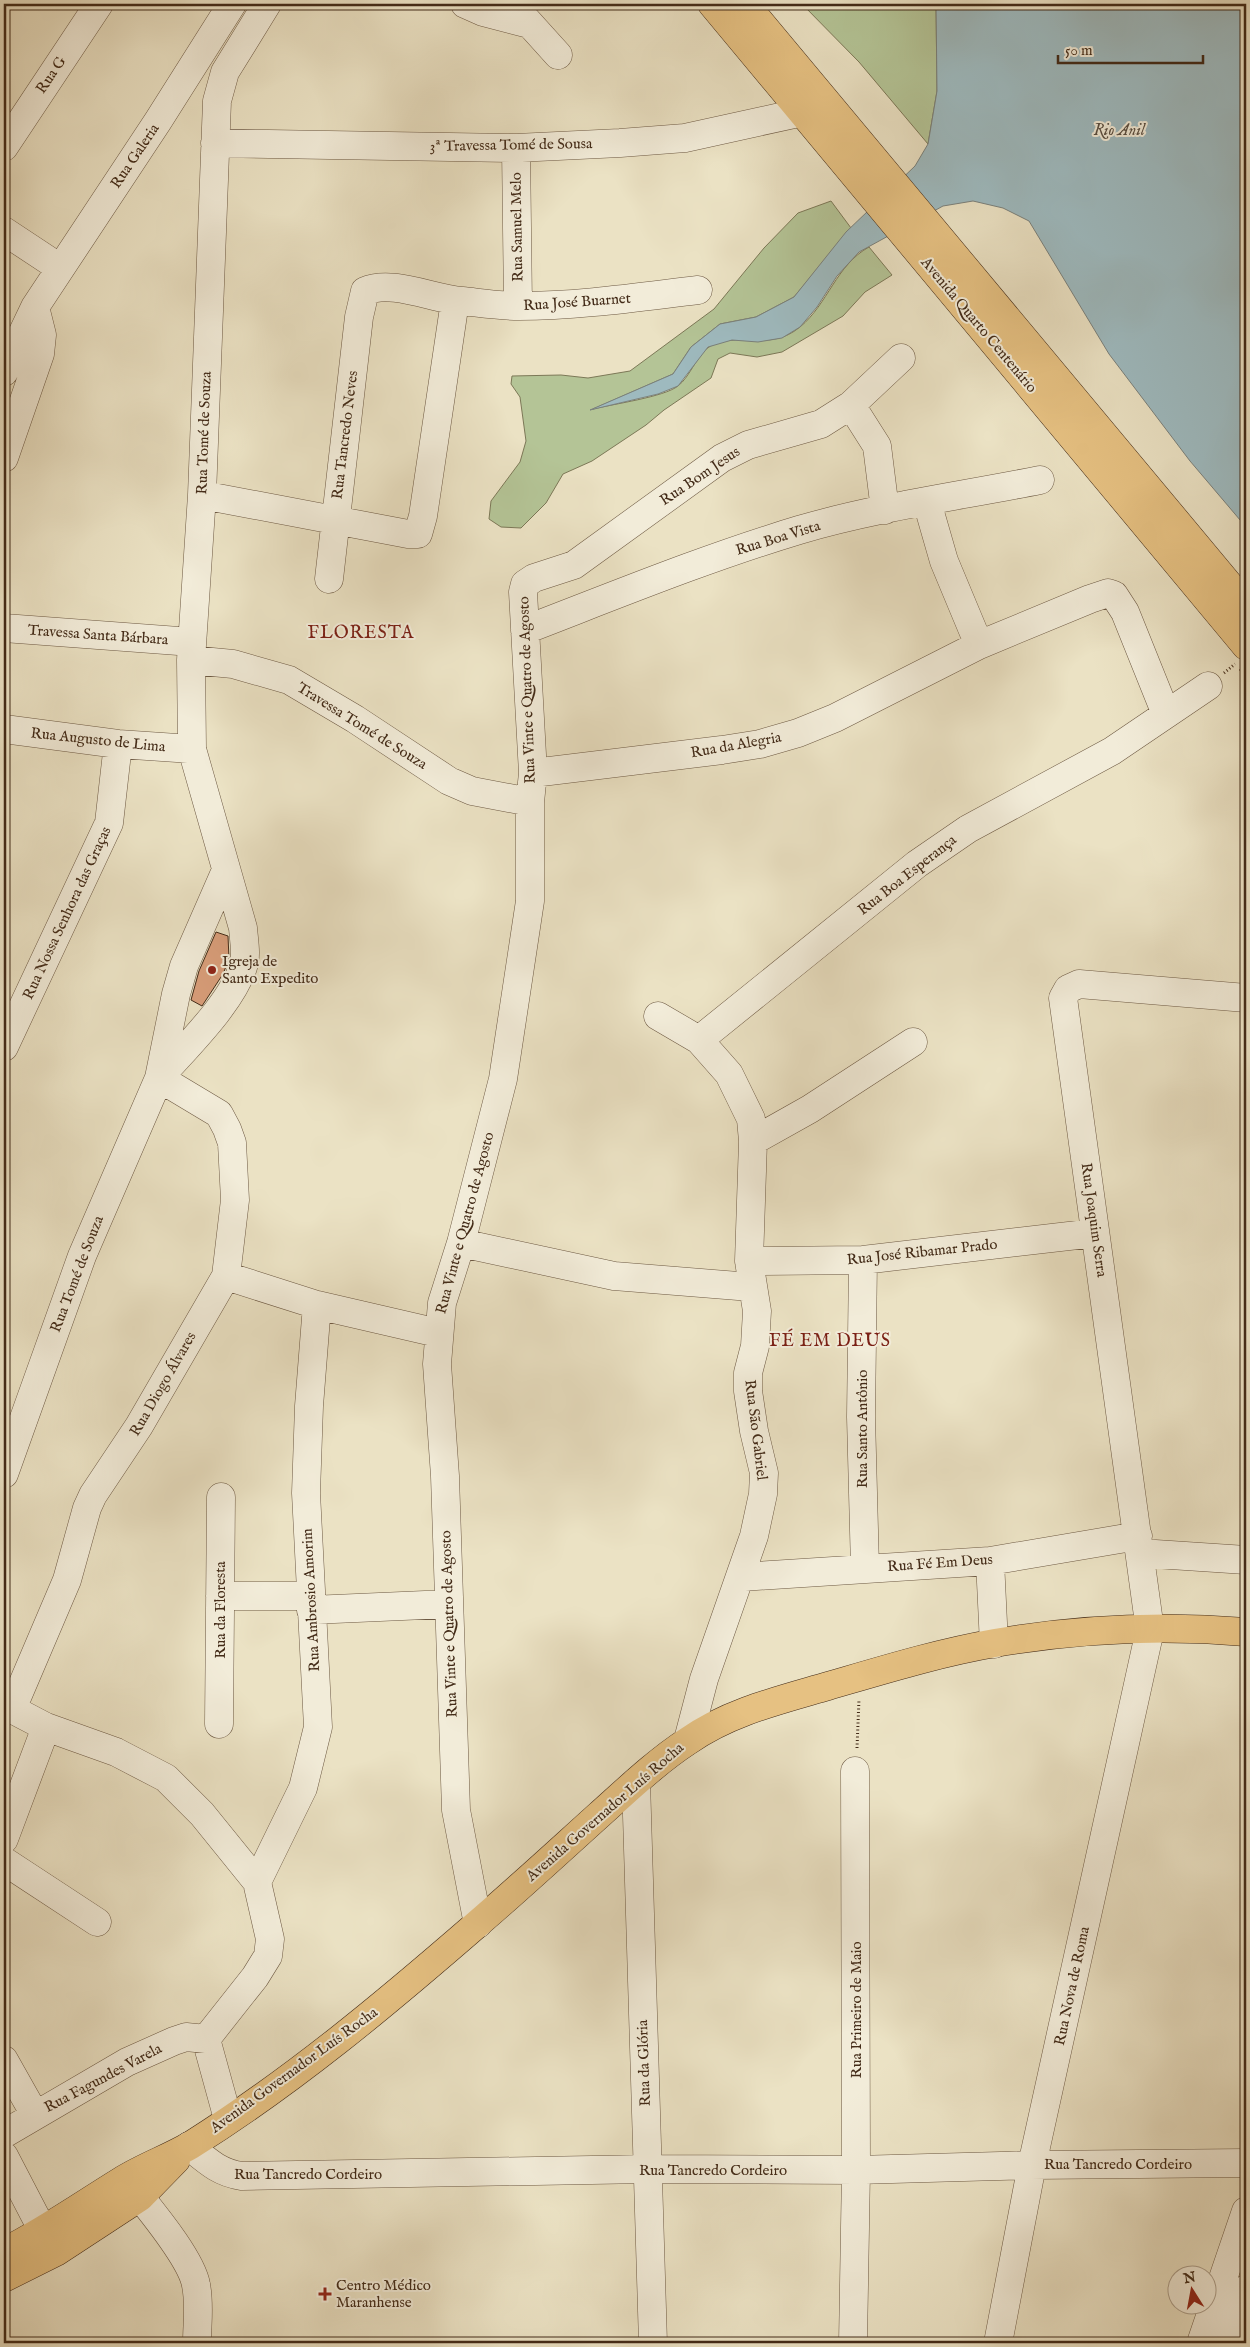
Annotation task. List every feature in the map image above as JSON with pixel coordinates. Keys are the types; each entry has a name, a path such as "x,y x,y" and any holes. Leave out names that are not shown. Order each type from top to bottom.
{"main road":[{"name":"Avenida Quarto Centenário","path":"712,4 803,112 861,161"},
{"name":"Avenida Quarto Centenário","path":"745,4 861,161 1246,646"},
{"name":"Avenida Quarto Centenário","path":"943,262 1246,605"},
{"name":"Avenida Governador Luís Rocha","path":"4,2252 43,2232 124,2179 189,2146 358,2026 478,1924 636,1782 688,1740 718,1724 760,1706 861,1676 940,1655 994,1644 1044,1637 1150,1630 1246,1632"},
{"name":"Avenida Governador Luís Rocha","path":"4,2278 56,2252 140,2197 189,2146"}],"street":[{"name":"Rua G","path":"4,146 99,4"},
{"name":"Rua Galeria","path":"4,372 35,307 158,122 232,4"},
{"name":"Rua Tomé de Souza","path":"159,1078 220,1008 244,967 246,952 243,928 192,749 192,651 202,495 215,143 219,87 225,72 267,4"},
{"path":"464,4 483,12 520,14 558,55"},
{"name":"3ª Travessa Tomé de Sousa","path":"215,143 516,148 620,143 685,138 803,112"},
{"name":"Rua Samuel Melo","path":"516,148 518,306"},
{"path":"4,230 60,268"},
{"name":"Rua José Buarnet","path":"365,291 375,287 389,287 455,301 518,306 593,303 698,290"},
{"name":"Rua Tancredo Neves","path":"329,579 334,520 359,317 365,291"},
{"path":"202,495 414,535 419,531 423,516 455,301"},
{"path":"4,458 40,354 42,335 35,307"},
{"name":"Rua Bom Jesus","path":"525,584 534,578 574,565 722,458 748,445 821,424 851,405 901,358"},
{"path":"851,405 877,446 885,510"},
{"name":"Rua Boa Vista","path":"525,630 722,555 800,530 885,510 1040,480"},
{"path":"927,502 944,561 979,645"},
{"name":"Rua Vinte e Quatro de Agosto","path":"478,1924 459,1837 456,1810 444,1476 437,1364 438,1333 442,1303 461,1242 504,1069 530,901 530,802 533,773 522,599 525,584"},
{"name":"Rua da Alegria","path":"533,773 760,744 798,733 835,718 979,645 1090,599 1108,594 1114,595 1122,607 1166,714"},
{"name":"Travessa Santa Bárbara","path":"4,628 192,651"},
{"name":"Travessa Tomé de Souza","path":"192,651 288,680 355,719 449,781 472,791 530,802"},
{"name":"Rua Boa Esperança","path":"699,1040 917,864 968,829 1112,751 1208,686"},
{"name":"Rua Augusto de Lima","path":"4,729 118,744 192,749"},
{"name":"Rua Nossa Senhora das Graças","path":"4,1047 109,823 118,744"},
{"name":"Rua Tomé de Souza","path":"4,1474 82,1256 159,1078 176,994 184,966 226,870"},
{"name":"Rua Joaquim Serra","path":"1150,1630 1063,1004 1068,989 1079,984 1246,998"},
{"name":"Rua São Gabriel","path":"658,1016 699,1040 729,1074 751,1119 753,1141 750,1274 757,1311 755,1346 748,1373 748,1390 754,1431 764,1473 762,1494 754,1536 704,1679 688,1740"},
{"path":"753,1141 810,1109 914,1042"},
{"name":"Rua Diogo Álvares","path":"8,1707 67,1580 87,1508 93,1495 139,1426 226,1276 235,1200 232,1143 219,1114 159,1078"},
{"name":"Rua José Ribamar Prado","path":"461,1242 614,1276 750,1274 1095,1232"},
{"name":"Rua Santo Antônio","path":"863,1260 861,1417 864,1568"},
{"path":"226,1276 317,1305 438,1333"},
{"name":"Rua Ambrosio Amorim","path":"258,1882 302,1788 318,1727 306,1493 309,1406 317,1305"},
{"name":"Rua da Floresta","path":"219,1724 221,1497"},
{"name":"Rua Fé Em Deus","path":"741,1576 990,1561 1139,1545 1246,1560"},
{"path":"990,1561 994,1644"},
{"path":"220,1596 311,1603 448,1604"},
{"name":"Rua Nova de Roma","path":"998,2343 1032,2165 1150,1630"},
{"path":"8,1707 46,1727 116,1752 166,1778 202,1814 258,1882 270,1938 268,1956 255,1977 206,2039 228,2120"},
{"path":"4,1839 46,1727"},
{"name":"Rua Primeiro de Maio","path":"853,2343 856,2170 855,1771"},
{"name":"Rua da Glória","path":"636,1782 653,2343"},
{"path":"4,1861 97,1922"},
{"name":"Rua Fagundes Varela","path":"4,2134 127,2062 174,2040 186,2037 206,2039"},
{"path":"4,2060 35,2115"},
{"name":"Rua Tancredo Cordeiro","path":"189,2146 218,2170 242,2176 647,2169 856,2170 1032,2165 1246,2164"},
{"path":"4,2156 43,2232"},
{"path":"140,2197 168,2232 195,2278 197,2343"},
{"path":"1201,2343 1246,2211"},
{"path":"1227,2343 1246,2289"}],"path":[{"path":"855,1771 861,1676"}],"green space":[{"path":"802,4 936,4 937,91 928,144 859,62"},
{"path":"831,201 851,228 794,297 756,317 720,324 691,347 673,374 593,409 650,397 671,390 682,382 705,350 719,342 776,339 788,335 810,318 848,264 869,247 892,275 865,292 843,316 782,352 757,357 730,353 718,359 711,378 592,461 563,474 546,503 521,528 501,527 489,519 491,501 520,462 526,441 520,397 511,384 512,376 561,375 588,378 630,371 714,309 764,248 798,213"}],"water":[{"name":"Rio Anil","path":"936,4 1246,4 1246,527 1190,461 1109,354 1029,221 1003,208 973,201 943,206 859,252 837,276 817,307 800,327 782,338 758,342 732,340 708,347 678,386 658,394 590,410 673,374 691,347 720,324 756,317 794,297 846,232 915,166 928,144 937,91"}],"building":[{"path":"216,932 228,936 229,959 223,974 202,1006 191,1000 199,971"}],"place":[{"name":"Igreja de Santo Expedito","path":"212,970"},
{"name":"Centro Médico Maranhense","path":"325,2294"}],"district":[{"name":"FLORESTA","path":"361,633"},
{"name":"FÉ EM DEUS","path":"830,1341"}]}
